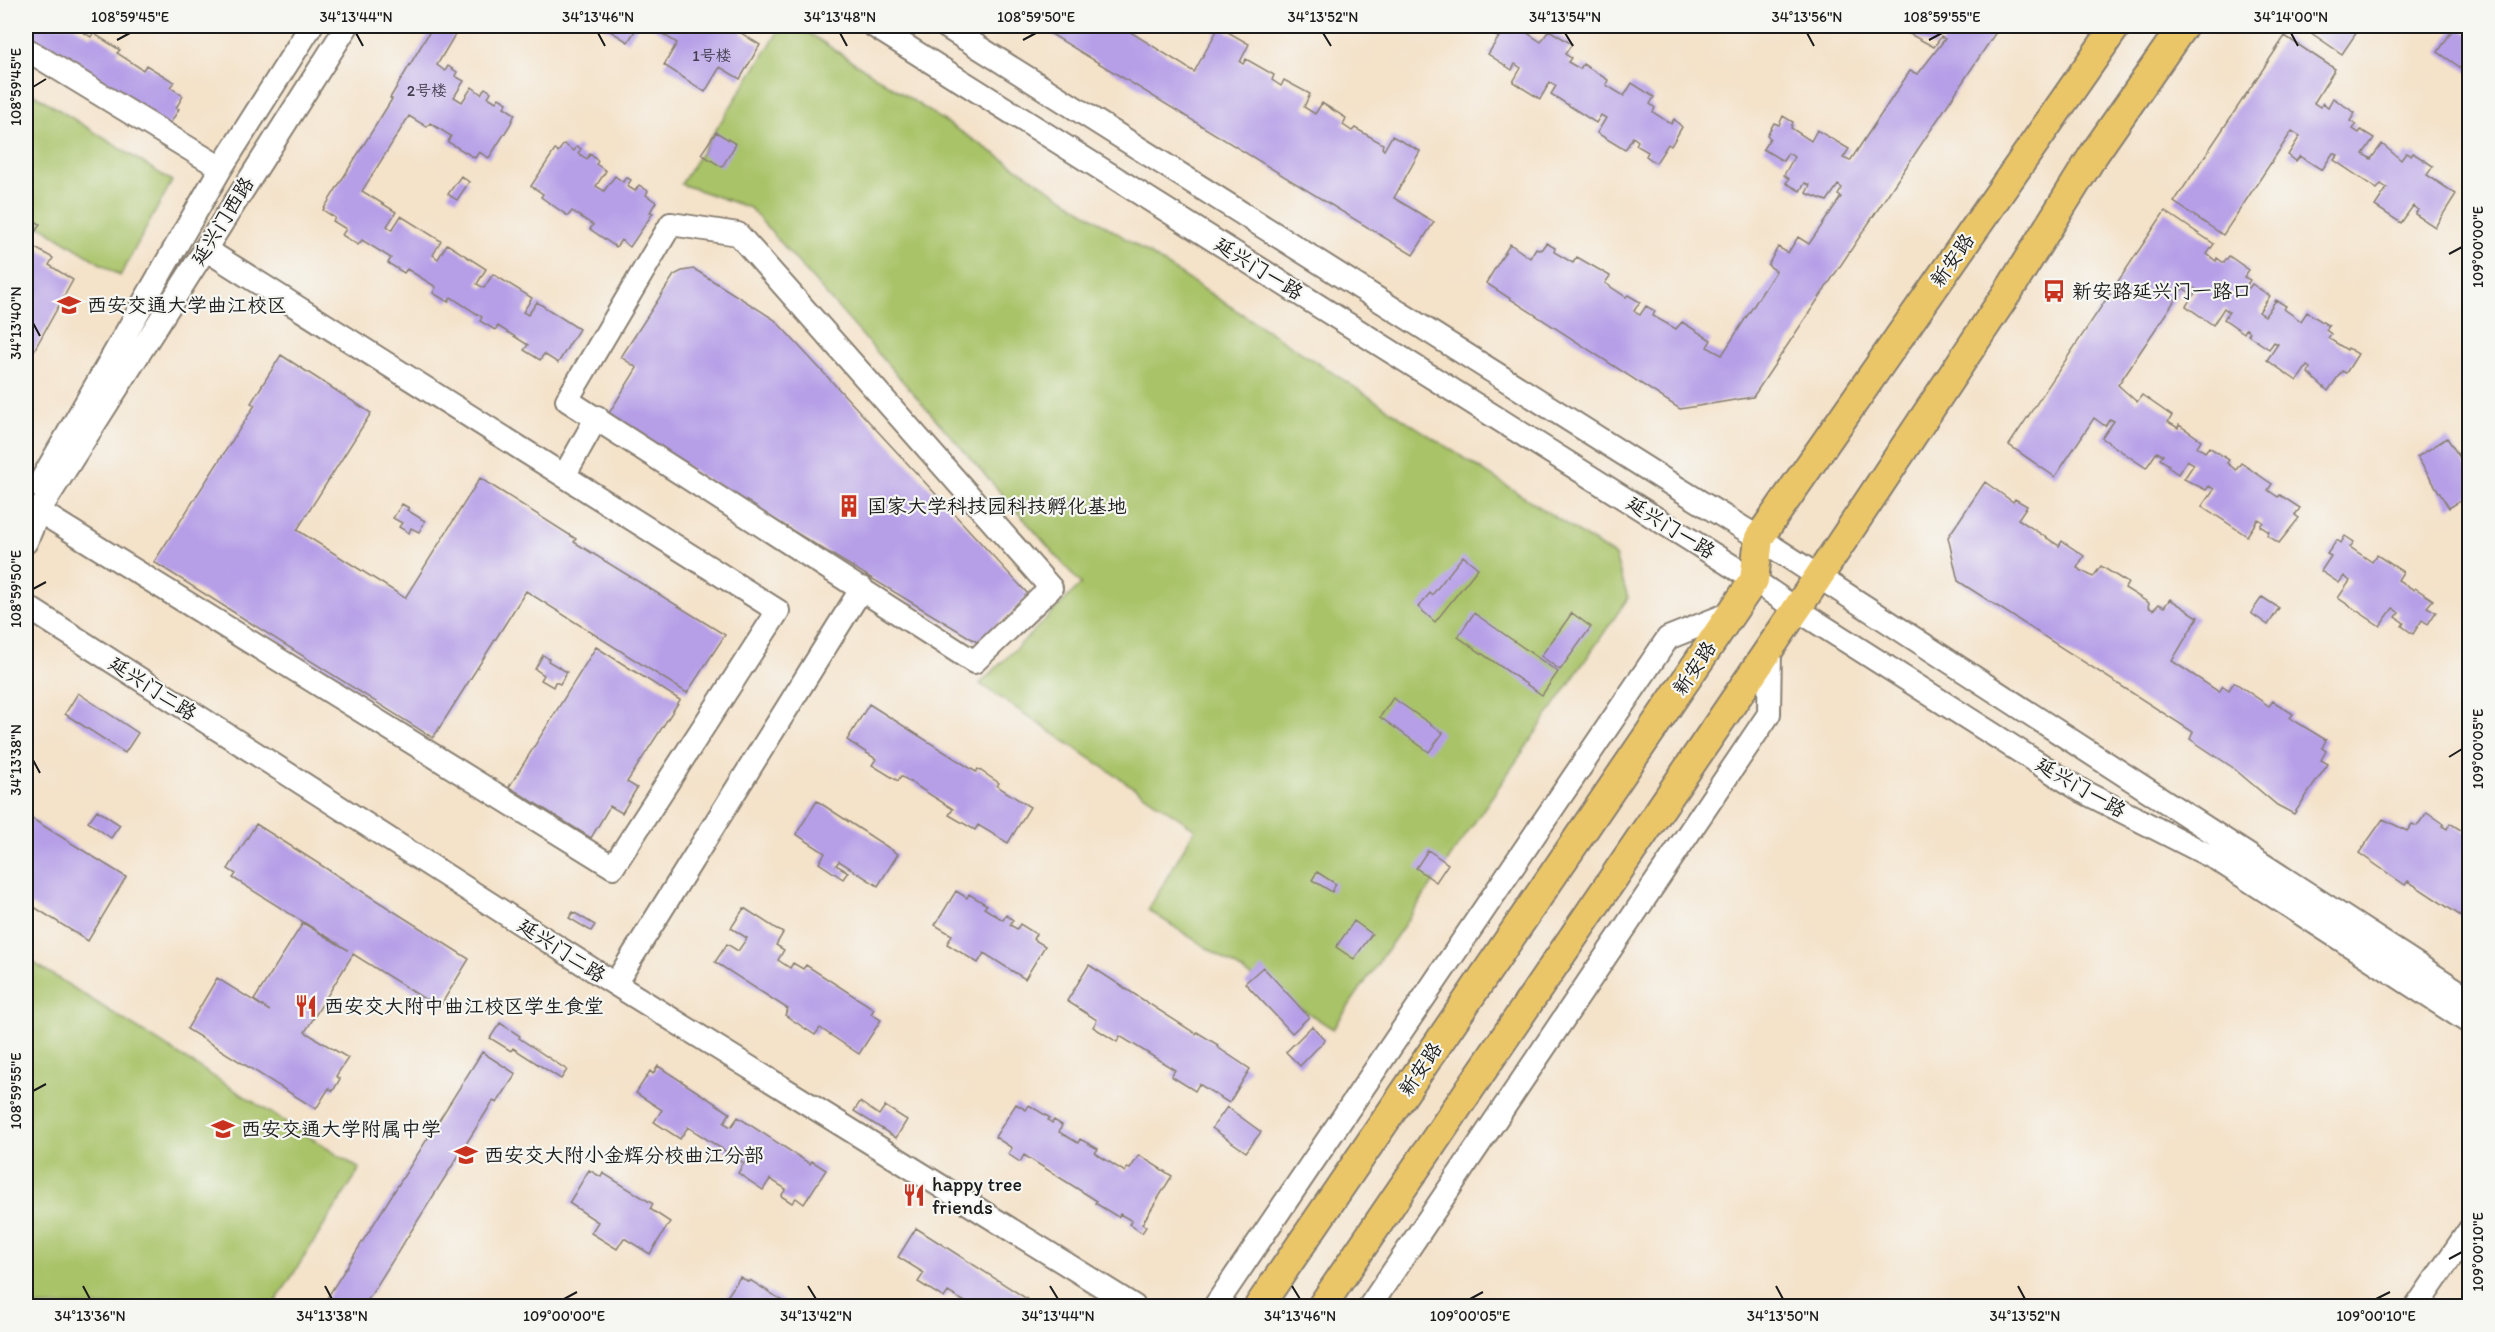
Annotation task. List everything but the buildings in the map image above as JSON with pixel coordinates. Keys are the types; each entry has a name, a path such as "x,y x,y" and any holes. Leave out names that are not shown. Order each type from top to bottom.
{"main road":[{"name":"新安路","path":"1259,1306 1754,580 1760,538 2116,26"},
{"path":"1322,1306 1819,576 2013,284 2094,154 2183,26"}],"street":[{"name":"延兴门西路","path":"26,542 32,509 221,168 311,26"},
{"name":"延兴门西路","path":"32,509 205,249 347,26"},
{"name":"延兴门一路","path":"874,26 1754,580 2082,790 2218,860 2469,1023"},
{"name":"延兴门一路","path":"945,26 1760,538 2469,999"},
{"path":"26,49 221,168"},
{"path":"671,224 738,234 1051,588 974,662 862,588 567,399 671,224"},
{"path":"32,509 613,867 778,611 205,249"},
{"path":"564,476 597,417"},
{"path":"615,984 862,588"},
{"name":"延兴门二路","path":"26,606 615,984 1134,1306"},
{"path":"1215,1306 1668,638 1731,613"},
{"path":"1370,1306 1769,714 1770,646"},
{"path":"2417,1306 2469,1229"}],"green space":[{"path":"782,26 798,26 1615,556 1628,598 1333,1029 1148,910 1195,829 980,684 1081,584 750,208 681,184"},
{"path":"26,89 172,181 120,276 26,217"},
{"path":"26,958 360,1169 273,1306 26,1306"}],"place":[{"name":"新安路延兴门一路口","path":"2054,291"},
{"name":"西安交通大学曲江校区","path":"69,305"},
{"name":"国家大学科技园科技孵化基地","path":"849,506"},
{"name":"西安交大附中曲江校区学生食堂","path":"306,1006"},
{"name":"西安交通大学附属中学","path":"223,1129"},
{"name":"西安交大附小金辉分校曲江分部","path":"466,1155"},
{"name":"happy tree friends","path":"914,1195"}]}
